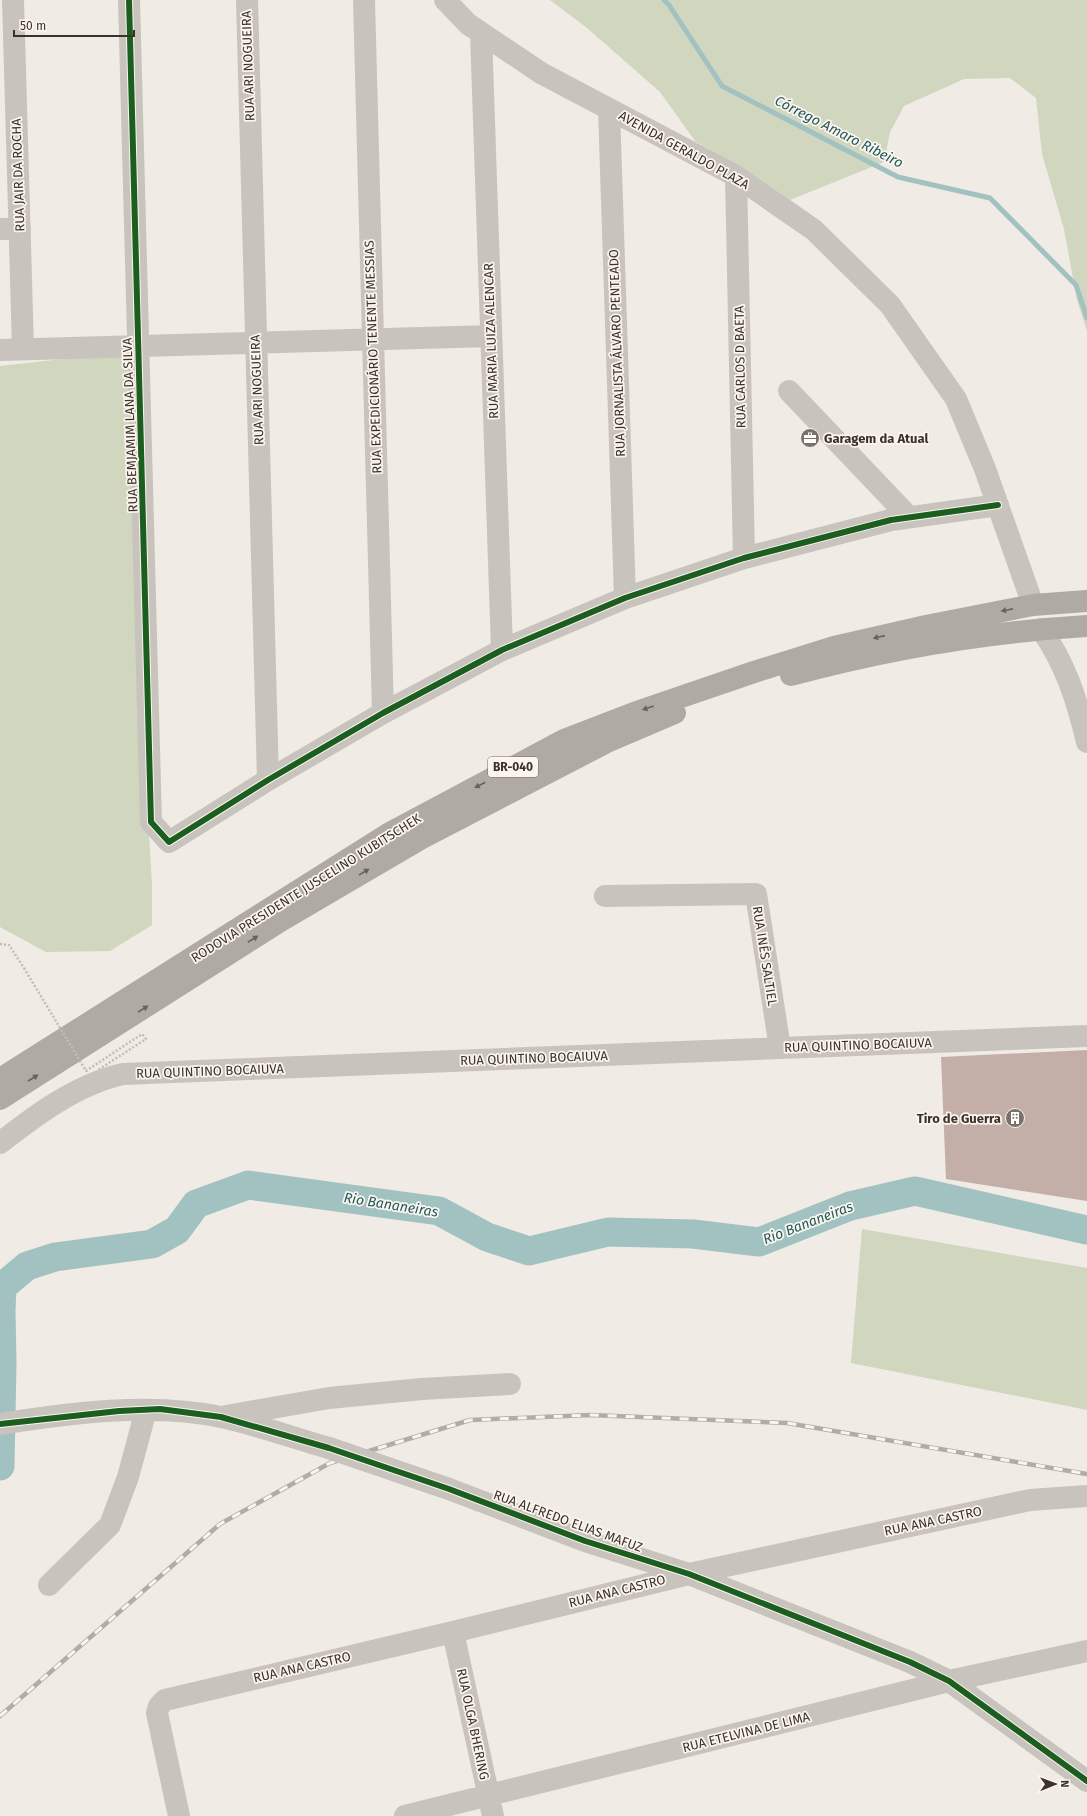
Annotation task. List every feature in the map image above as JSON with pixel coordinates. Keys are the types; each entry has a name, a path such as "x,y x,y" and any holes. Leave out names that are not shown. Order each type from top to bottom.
{"highway":[{"name":"RODOVIA PRESIDENTE JUSCELINO KUBITSCHEK","path":"0,1079 388,834 564,740 642,710 834,647 926,626 1033,605 1087,601"},
{"name":"RODOVIA PRESIDENTE JUSCELINO KUBITSCHEK","path":"0,1099 282,920 422,838 607,742 669,715 736,691 842,662 962,640 1041,629 1087,626"}],"street":[{"name":"RUA JAIR DA ROCHA","path":"13,0 8,114 10,229 23,349"},
{"name":"RUA BEMJAMIM LANA DA SILVA","path":"129,0 151,822 169,842 268,780"},
{"name":"RUA ARI NOGUEIRA","path":"247,0 268,780"},
{"name":"RUA EXPEDICIONÁRIO TENENTE MESSIAS","path":"364,0 383,714"},
{"name":"AVENIDA GERALDO PLAZA","path":"445,0 468,24 541,72 736,176 814,230 890,305 956,399 985,470 1033,605"},
{"name":"RUA MARIA LUIZA ALENCAR","path":"481,33 502,650"},
{"name":"RUA JORNALISTA ÁLVARO PENTEADO","path":"609,109 625,598"},
{"name":"RUA CARLOS D BAETA","path":"736,176 744,558"},
{"path":"0,350 491,336"},
{"path":"789,391 909,517"},
{"path":"268,780 383,714 502,650 625,598 744,558 892,520 998,505"},
{"path":"1041,629 1056,650 1066,671 1087,742"},
{"name":"RUA INÊS SALTIEL","path":"605,896 756,894 780,1048"},
{"name":"RUA QUINTINO BOCAIUVA","path":"0,1144 37,1115 75,1093 106,1078 123,1074 1087,1036"},
{"path":"221,1417 329,1398 422,1389 510,1384"},
{"name":"RUA ALFREDO ELIAS MAFUZ","path":"0,1424 119,1411 160,1409 221,1417 329,1448 449,1489 585,1541 689,1574 910,1662 949,1681 1087,1781"},
{"path":"49,1585 110,1525 128,1477 146,1410"},
{"name":"RUA ANA CASTRO","path":"179,1816 157,1713 159,1706 165,1700 454,1632 689,1574 1030,1500 1087,1496"},
{"name":"RUA OLGA BHERING","path":"454,1632 491,1806"},
{"name":"RUA ETELVINA DE LIMA","path":"405,1816 491,1806 949,1681 1087,1651"}],"path":[{"path":"0,944 9,945 86,1071 142,1034 146,1039 98,1070"}],"green space":[{"path":"550,0 1087,0 1087,331 1077,300 1064,229 1042,154 1036,98 1010,78 964,79 904,106 890,132 884,162 790,200 754,175 695,141 660,92 587,28"},
{"path":"126,352 134,411 136,610 152,885 152,925 110,951 46,952 0,927 0,366"},
{"path":"862,1229 1087,1268 1087,1410 851,1363"}],"building":[{"name":"Tiro de Guerra","path":"1087,1050 1087,1201 946,1179 941,1057"}],"waterway":[{"name":"Córrego Amaro Ribeiro","path":"664,0 669,5 722,86 898,177 990,198 1076,285 1087,318"},
{"name":"Rio Bananeiras","path":"0,1466 2,1287 27,1266 55,1257 152,1244 177,1230 196,1204 248,1185 439,1211 487,1237 529,1251 608,1232 693,1234 759,1242 850,1206 915,1191 1087,1230"}],"railway":[{"path":"0,1716 220,1524 330,1463 470,1420 590,1415 787,1423 1087,1474"}],"cycle path":[{"path":"129,0 151,822 169,842 268,780 383,713 502,650 625,598 744,558 891,520 998,505"},
{"path":"0,1424 119,1411 160,1409 221,1417 329,1448 449,1489 585,1541 689,1574 910,1662 949,1681 1087,1781"}],"place":[{"name":"Garagem da Atual","path":"810,438"},
{"name":"Tiro de Guerra","path":"1015,1118"}]}
